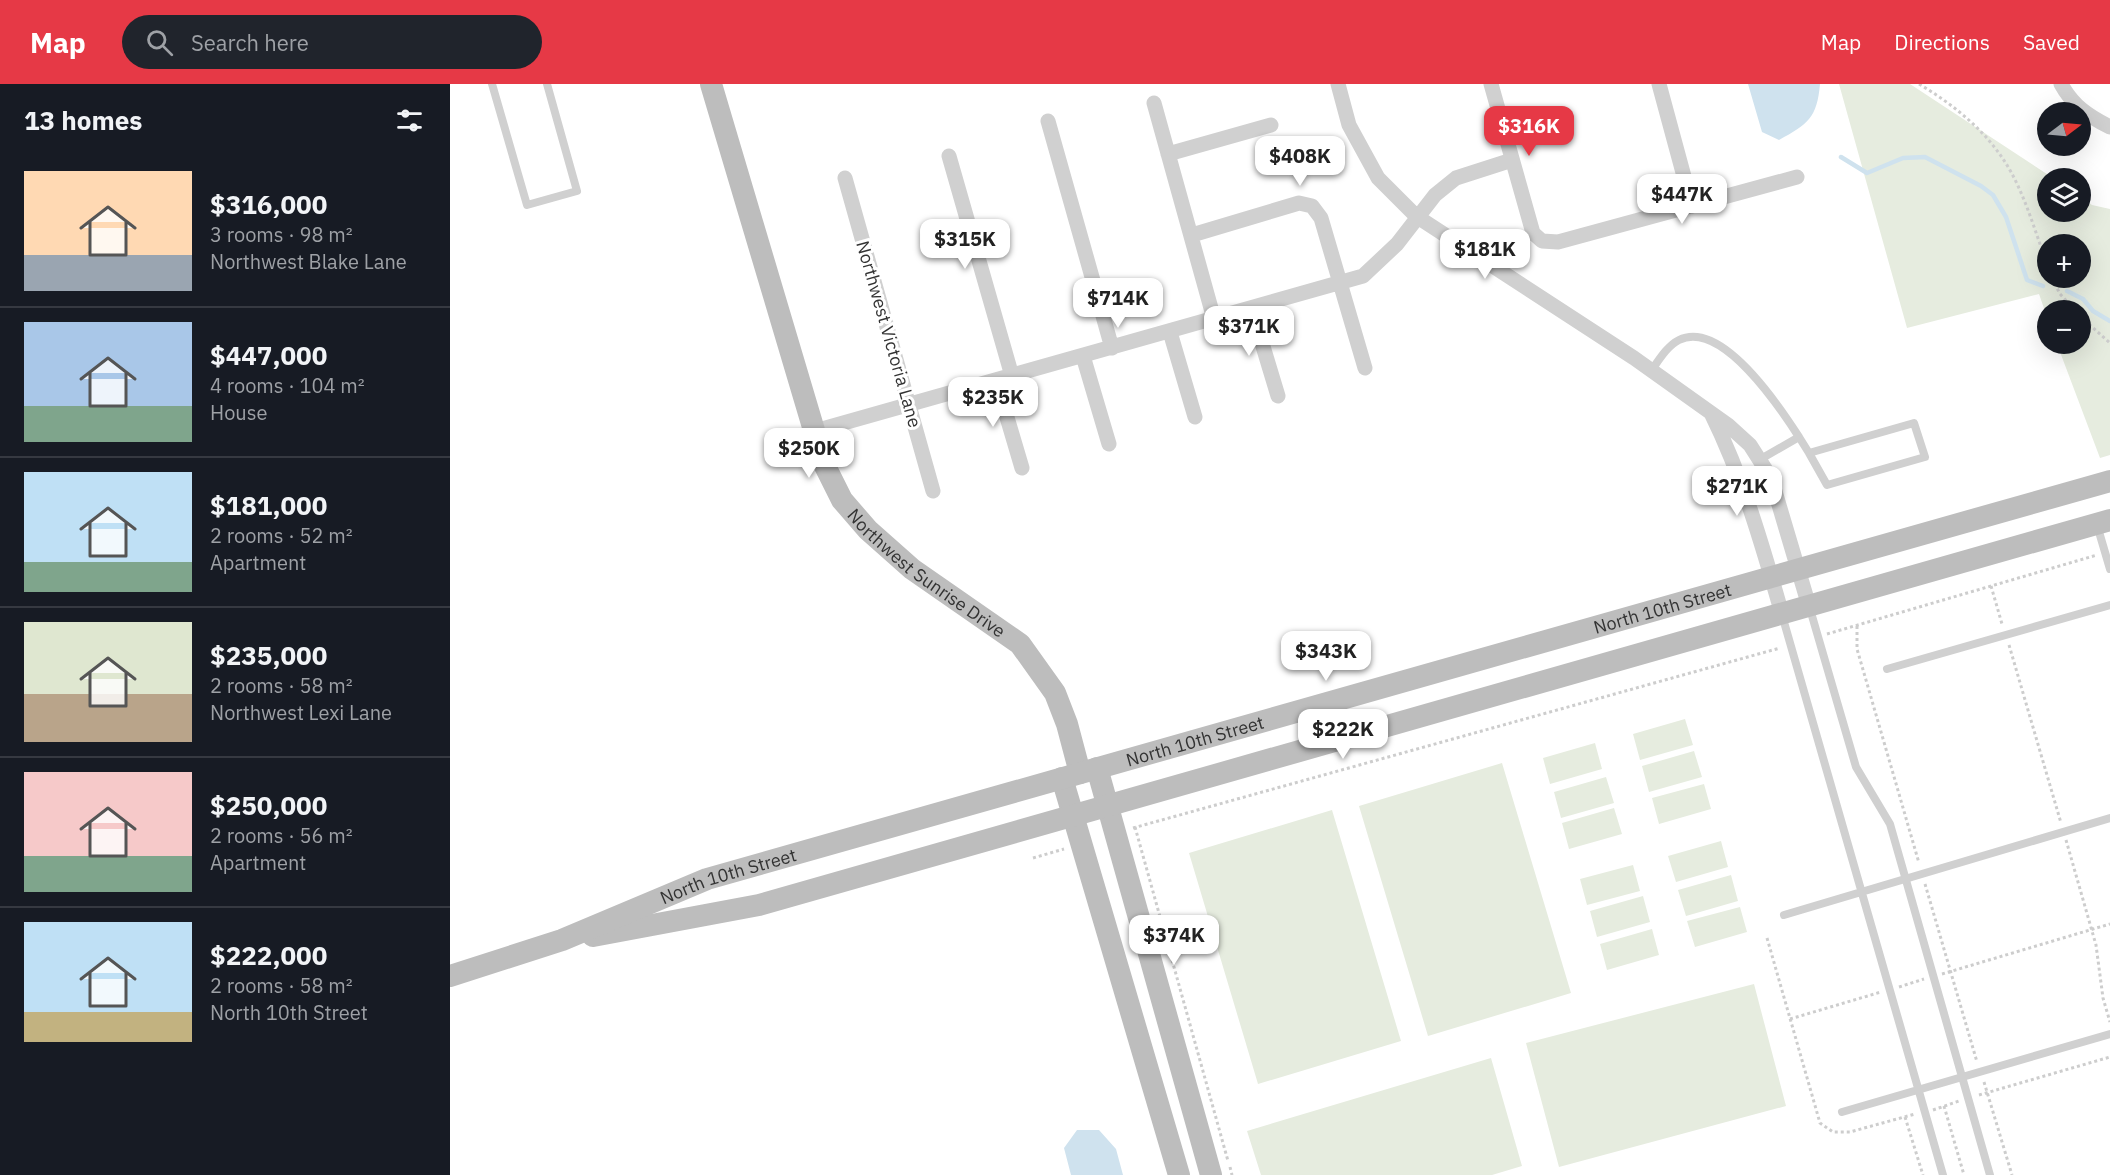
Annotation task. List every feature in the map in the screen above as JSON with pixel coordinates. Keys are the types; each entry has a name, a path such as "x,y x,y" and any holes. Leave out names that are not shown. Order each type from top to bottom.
{"main road":[{"name":"Northwest Sunrise Drive","path":"711,84 824,464 842,500 868,531 912,569 1020,644 1055,693 1067,724 1080,773 1073,816 1179,1175"},
{"name":"North 10th Street","path":"450,976 562,940 707,879 2110,481"},
{"name":"North 10th Street","path":"562,940 652,927 759,905 2104,522"},
{"name":"Northwest Sunrise Drive","path":"1080,773 1108,806 1211,1175"}],"street":[{"path":"1338,84 1349,125 1378,178 1416,216 1651,371 1711,413 1750,445 1771,478 1809,606"},
{"path":"1491,84 1533,233 1542,241 1558,242 1797,177"},
{"path":"1659,84 1692,206"},
{"path":"2061,84 2071,101 2086,114 2110,127"},
{"path":"1154,103 1214,319"},
{"path":"1048,121 1112,348"},
{"path":"1168,153 1271,124"},
{"path":"949,156 1012,376"},
{"path":"815,431 1252,310 1363,276 1397,244 1416,216 1435,195 1456,178 1512,160"},
{"name":"Northwest Victoria Lane","path":"845,178 933,490"},
{"path":"1192,235 1299,203 1312,206 1321,218 1365,368"},
{"path":"1252,310 1278,396"},
{"path":"1170,332 1195,417"},
{"path":"1083,356 1109,444"},
{"path":"996,380 1022,468"},
{"path":"1711,413 1742,482 1782,614"}],"lane":[{"path":"492,84 527,205 577,191 547,84"},
{"path":"1651,371 1672,344 1682,338 1712,341 1739,362 1772,394 1827,485 1925,457 1914,423 1809,453"},
{"path":"1759,460 1799,437"},
{"path":"2104,522 2106,552 2110,569"},
{"path":"1887,669 2110,605"},
{"path":"1809,606 1856,767 1890,824 1990,1175"},
{"path":"1782,614 1860,893 1943,1175"},
{"path":"1784,915 2110,819"},
{"path":"1842,1112 2110,1034"}],"path":[{"path":"1919,84 1974,123 2011,172 2037,238"},
{"path":"2091,326 2110,343"},
{"path":"1818,637 2106,552"},
{"path":"1991,586 2092,929 2110,1022"},
{"path":"1857,626 1857,649 2012,1175"},
{"path":"1232,1175 1135,827 1790,645"},
{"path":"1790,1019 2110,924"},
{"path":"1767,938 1820,1123 1833,1132 1850,1132 1925,1112 2110,1057"},
{"path":"1944,1106 1964,1175"},
{"path":"1905,1117 1923,1175"}],"shaded area":[{"path":"1839,84 1910,84 2038,168 2037,222 2091,222 2091,204 2110,209 2110,455 2100,458 2061,354 2091,354 2091,300 2041,300 2039,294 1907,328"},
{"path":"1685,719 1693,745 1640,760 1633,734"},
{"path":"1595,743 1602,769 1550,784 1543,758"},
{"path":"1694,751 1702,777 1649,792 1642,766"},
{"path":"1502,763 1571,993 1428,1036 1359,806"},
{"path":"1606,777 1614,803 1561,818 1554,792"},
{"path":"1704,784 1711,809 1659,824 1652,798"},
{"path":"1614,808 1622,834 1569,849 1562,823"},
{"path":"1332,810 1401,1041 1258,1084 1189,853"},
{"path":"1721,841 1728,867 1676,882 1668,856"},
{"path":"1633,865 1640,891 1587,905 1580,879"},
{"path":"1731,875 1738,901 1686,916 1678,890"},
{"path":"1643,896 1650,922 1597,937 1590,911"},
{"path":"1740,907 1747,932 1695,947 1687,921"},
{"path":"1652,929 1659,955 1607,970 1600,944"},
{"path":"1754,984 1786,1106 1559,1167 1526,1043"},
{"path":"1491,1058 1522,1166 1492,1175 1261,1175 1247,1131"}],"water":[{"path":"1748,84 1820,84 1819,96 1809,119 1779,140 1762,132"},
{"path":"1077,1130 1099,1130 1116,1149 1123,1175 1071,1175 1064,1148"}],"waterway":[{"path":"1841,157 1867,173 1903,158 1925,157 1981,186 1993,195 2006,217 2027,280 2037,284"},
{"path":"2067,291 2083,299 2093,311 2110,321"}]}
